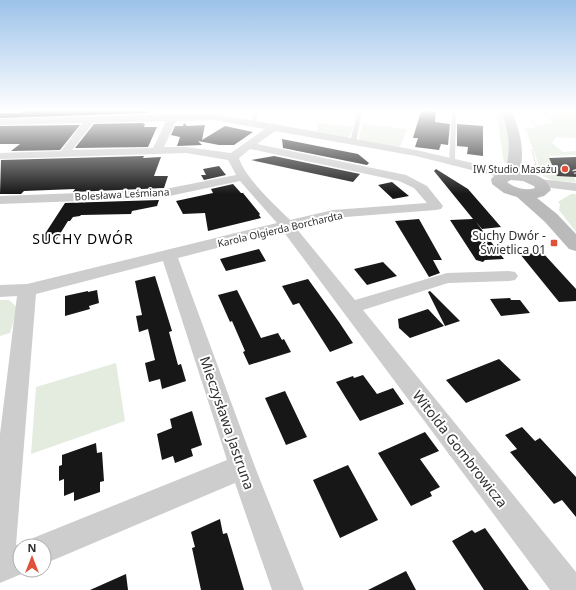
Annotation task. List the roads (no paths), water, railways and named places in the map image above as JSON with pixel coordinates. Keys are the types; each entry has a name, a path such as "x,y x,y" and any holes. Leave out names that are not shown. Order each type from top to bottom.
{"street":[{"path":"64,154 76,139"},
{"path":"157,151 163,139"},
{"path":"0,156 186,150 241,151 259,139"},
{"path":"333,139 452,161 506,176"},
{"path":"514,139 517,158 551,218 576,244"},
{"name":"Witolda Gombrowicza","path":"241,151 232,162 286,226 570,590"},
{"name":"Karola Olgierda Borchardta","path":"0,291 27,290 169,256 333,214 436,206 425,190 413,182 402,178 241,151"},
{"path":"517,158 513,167 499,182 503,187 576,188"},
{"name":"Bolesława Leśmiana","path":"0,200 160,194 244,178"},
{"path":"533,187 560,184 576,188"},
{"name":"Mieczysława Jastruna","path":"169,256 242,467 288,590"},
{"path":"350,308 447,278 509,276"},
{"path":"0,557 27,290"},
{"path":"52,546 242,467"},
{"path":"0,567 12,562"}],"lane":[{"path":"452,161 453,139"}],"place":[{"name":"IW Studio Masażu","path":"565,169"},
{"name":"Suchy Dwór - Świetlica 01","path":"554,243"}],"district":[{"name":"SUCHY DWÓR","path":"83,239"}]}
